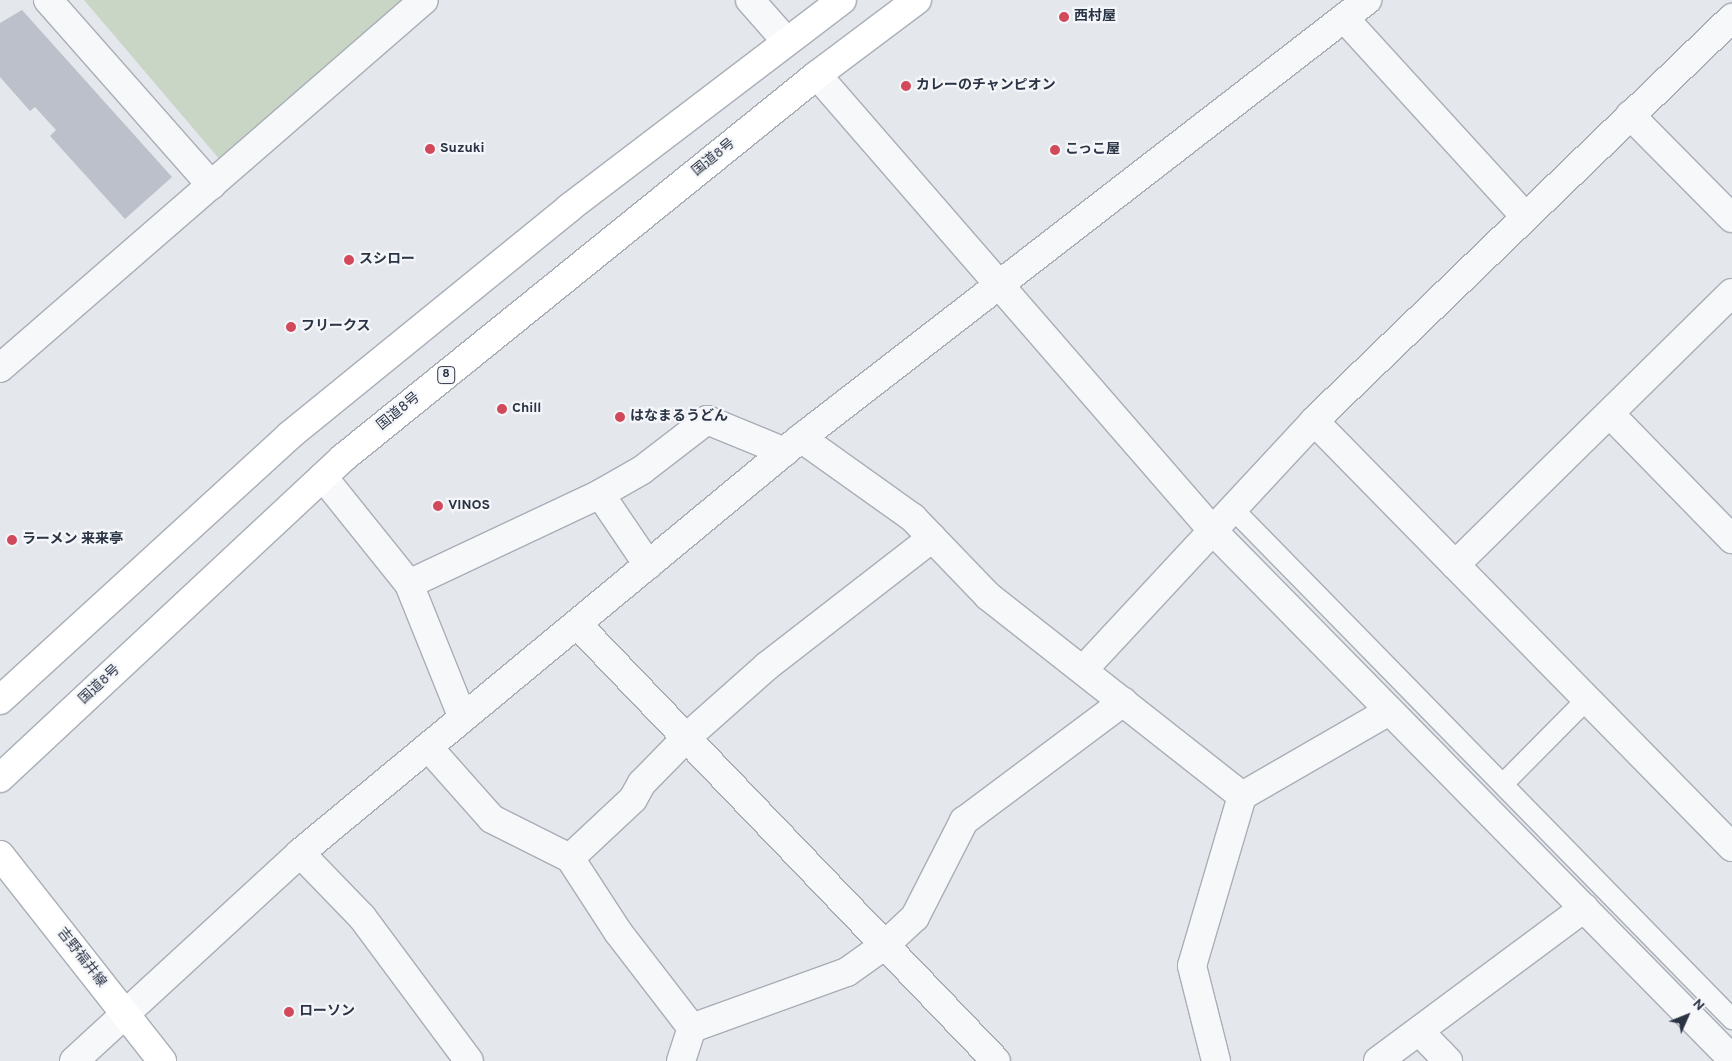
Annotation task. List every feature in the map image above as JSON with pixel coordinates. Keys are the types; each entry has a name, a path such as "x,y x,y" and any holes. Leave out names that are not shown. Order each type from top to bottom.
{"main road":[{"path":"0,700 290,435 569,208 842,0"},
{"name":"国道8号","path":"0,778 323,477 817,75 917,0"},
{"name":"吉野福井線","path":"0,855 162,1061"}],"street":[{"path":"48,0 211,185"},
{"path":"0,368 424,0"},
{"path":"750,0 786,41"},
{"path":"74,1061 300,853 793,445 1367,0"},
{"path":"1344,18 1525,216"},
{"path":"1083,670 1314,421 1732,18"},
{"path":"817,75 997,285 1213,531 1732,1059"},
{"path":"1630,115 1732,218"},
{"path":"1456,565 1732,293"},
{"path":"1610,414 1732,539"},
{"path":"409,584 600,494 642,470 707,420 793,445 914,518 988,596 1242,796"},
{"path":"1314,421 1732,847"},
{"path":"323,477 409,584 463,718"},
{"path":"600,494 648,565"},
{"path":"1233,509 1732,1019"},
{"path":"570,858 633,799 642,782 686,738 767,666 932,538"},
{"path":"576,624 996,1061"},
{"path":"1502,784 1588,699"},
{"path":"692,1028 847,972 885,945 915,916 964,821 1123,702"},
{"path":"1214,1060 1192,966 1242,796 1390,710"},
{"path":"428,747 492,819 570,858 618,932 692,1028"},
{"path":"300,853 362,917 469,1061"},
{"path":"1378,1061 1584,908"},
{"path":"681,1061 692,1028"},
{"path":"1419,1031 1448,1061"}],"green space":[{"path":"84,0 406,0 221,161"}],"building":[{"path":"22,10 172,177 125,219 50,136 56,130 35,107 30,111 0,77 0,23"}],"place":[{"name":"西村屋","path":"1064,17"},
{"name":"カレーのチャンピオン","path":"906,86"},
{"name":"Suzuki","path":"430,149"},
{"name":"こっこ屋","path":"1055,150"},
{"name":"スシロー","path":"349,260"},
{"name":"フリークス","path":"291,327"},
{"name":"Chill","path":"502,409"},
{"name":"はなまるうどん","path":"620,417"},
{"name":"VINOS","path":"438,506"},
{"name":"ラーメン 来来亭","path":"12,540"},
{"name":"ローソン","path":"289,1012"}]}
